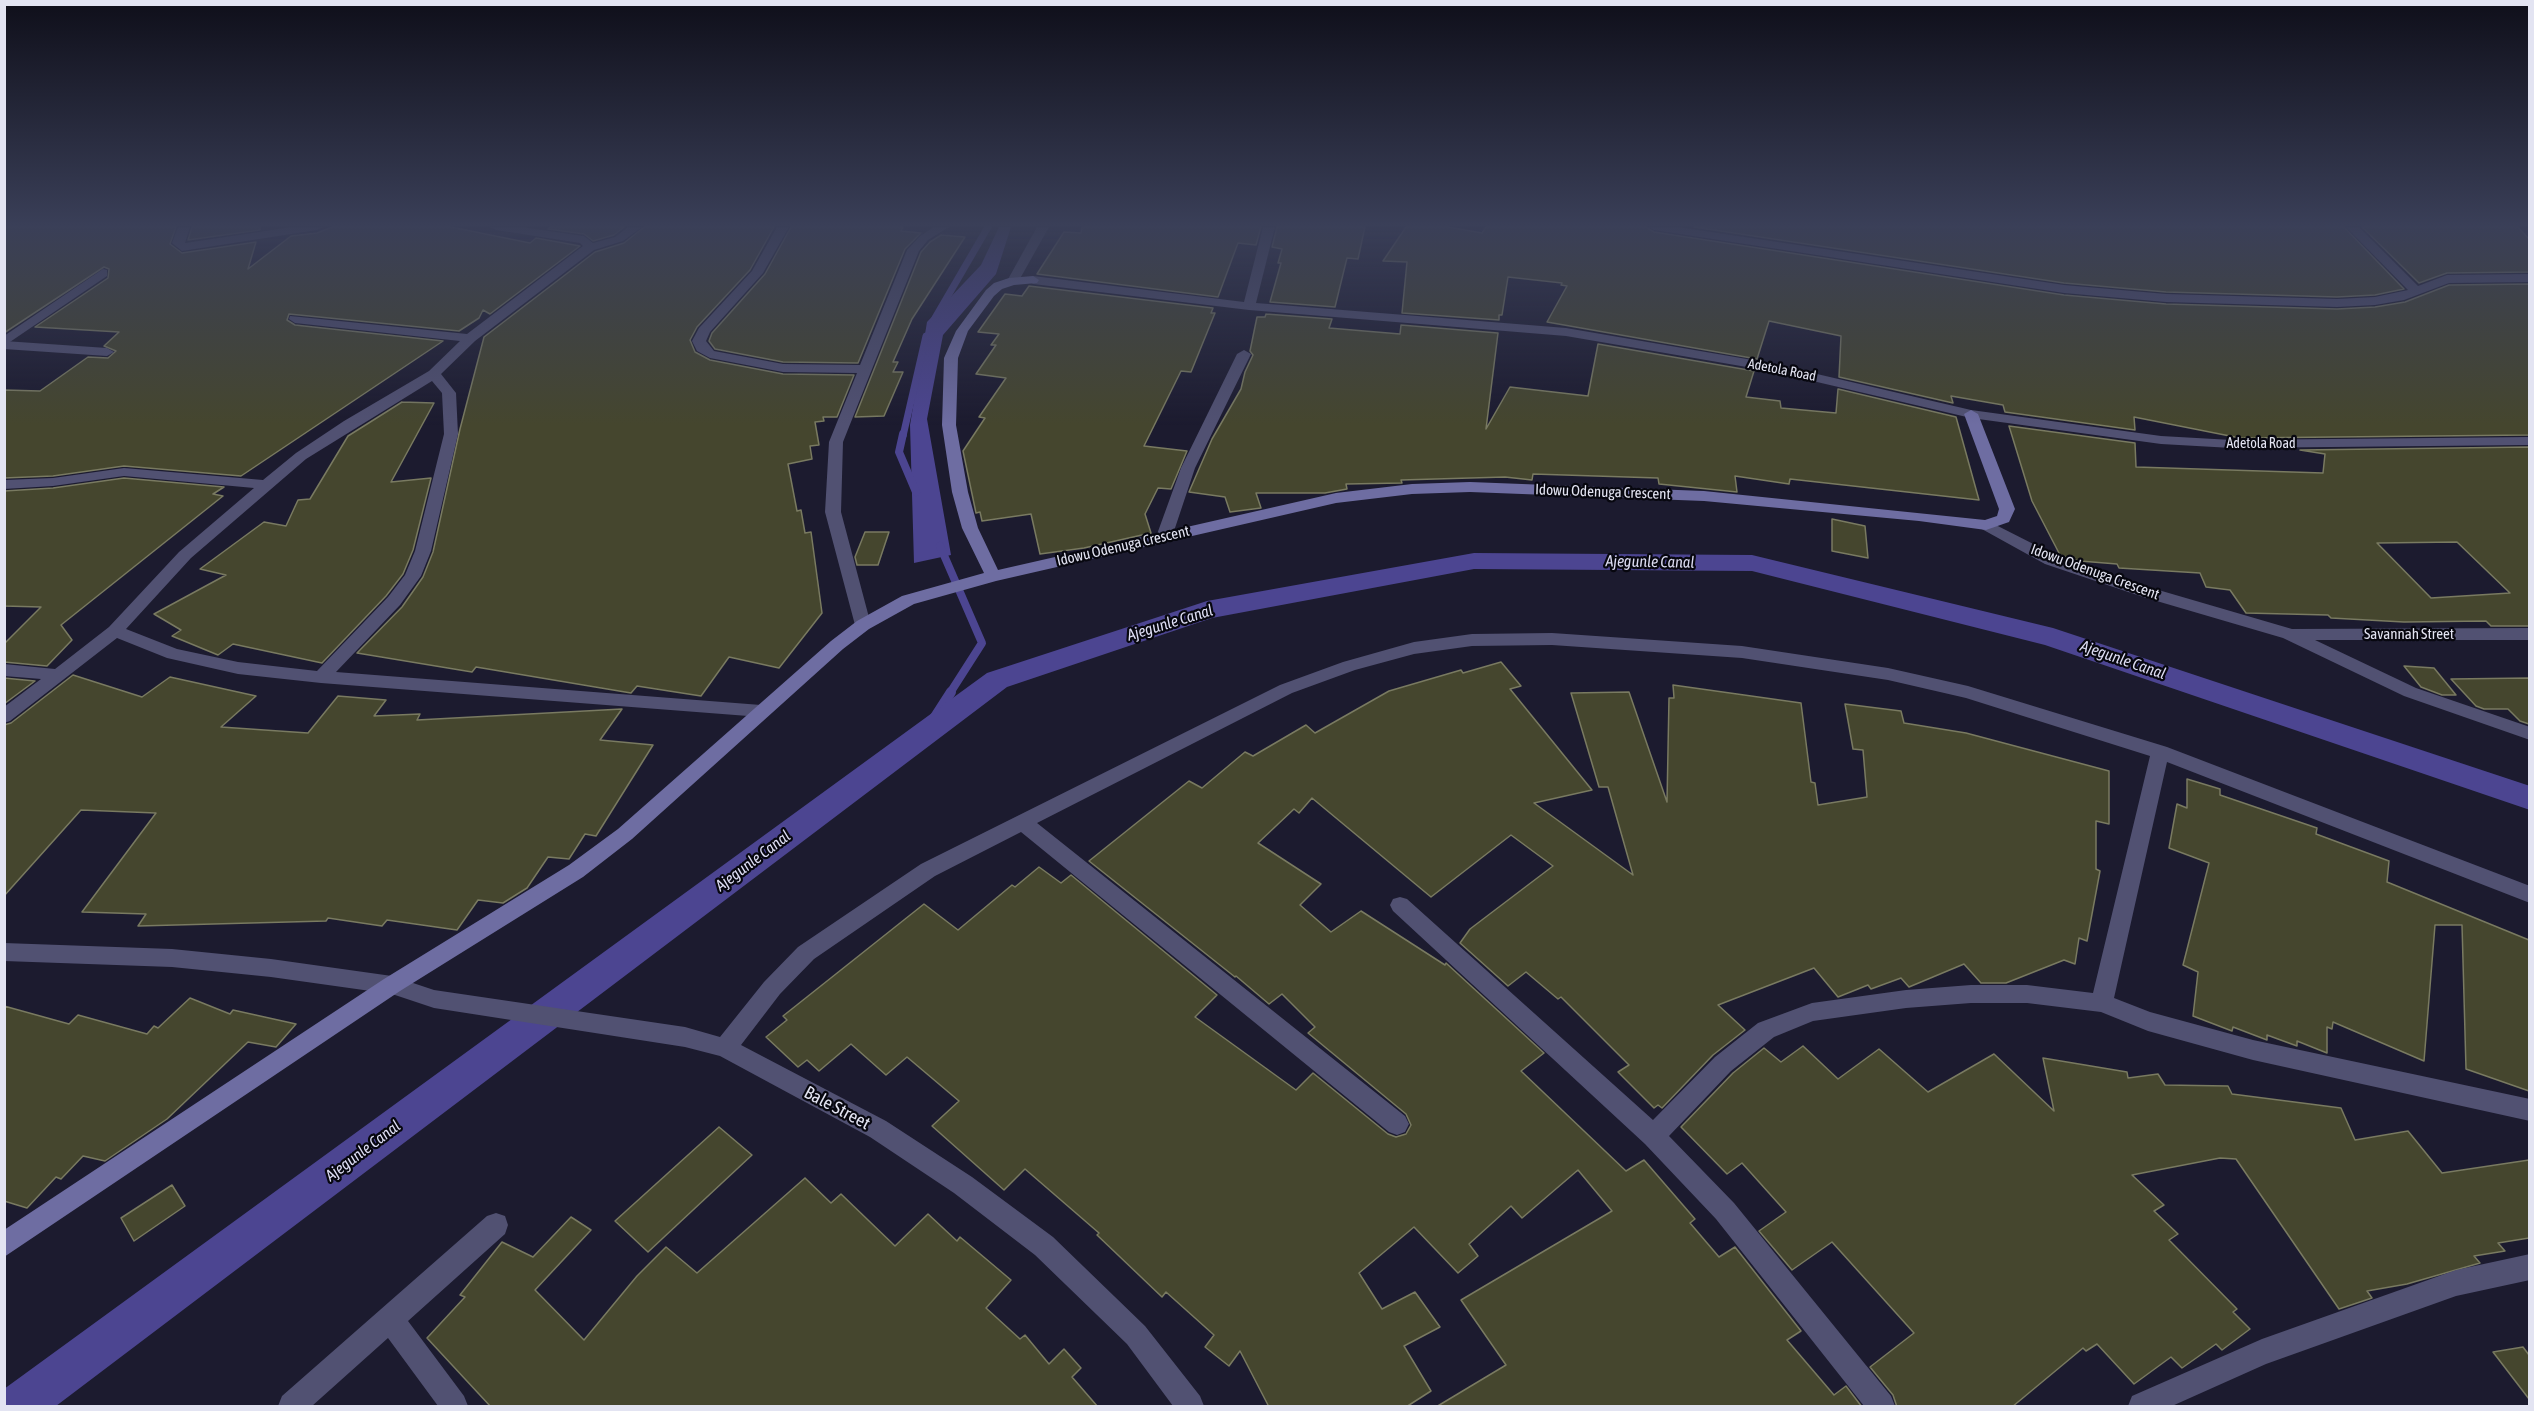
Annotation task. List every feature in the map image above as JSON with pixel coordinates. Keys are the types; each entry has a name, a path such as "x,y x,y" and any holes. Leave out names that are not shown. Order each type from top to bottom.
{"street":[{"path":"4,344 75,293"},
{"path":"4,717 115,632 185,555 265,485 301,456 349,424 434,374 470,338 530,293"},
{"path":"739,293 704,331 699,341 702,348 710,354 783,368 865,369"},
{"path":"863,625 833,512 832,488 836,442 896,293"},
{"path":"990,293 962,331 951,358 949,425 960,492 970,528 993,576"},
{"name":"Adetola Road","path":"1140,293 1249,306 1576,334 1770,367 1971,414 2096,433 2232,444 2529,441"},
{"path":"1249,306 1252,293"},
{"path":"2096,293 2337,303 2400,297 2411,293"},
{"path":"295,319 470,338"},
{"path":"4,344 107,352"},
{"path":"1164,537 1188,468 1244,354"},
{"path":"321,677 394,601 414,576 423,551 452,434 449,393 434,374"},
{"path":"1971,414 2007,509 2004,519 1986,525"},
{"path":"4,485 52,482 124,472 265,485"},
{"name":"Idowu Odenuga Crescent","path":"4,1245 392,985 576,871 625,834 761,711 863,625 908,600 993,576 1336,498 1412,489 1470,487 1763,500 1986,525 2051,560 2149,593 2289,634"},
{"path":"115,632 173,654 238,668 321,677 761,711"},
{"path":"2289,634 2410,692 2529,735"},
{"name":"Savannah Street","path":"2289,634 2529,634"},
{"path":"725,1048 772,988 806,953 927,870 1286,689 1349,666 1414,648 1472,640 1552,639 1742,652 1878,672 1968,692 2160,752 2529,895"},
{"path":"4,670 60,675"},
{"path":"2102,1003 2160,752"},
{"path":"1021,821 1397,1124"},
{"path":"1400,905 1653,1136 1725,1211 1881,1407"},
{"name":"Bale Street","path":"4,952 172,958 271,968 392,985 434,999 685,1037 725,1048 878,1129 963,1185 1044,1246 1136,1335 1190,1407"},
{"path":"1653,1136 1723,1064 1766,1030 1812,1012 1906,999 1971,994 2027,994 2102,1003 2148,1021 2253,1050 2529,1110"},
{"path":"292,1407 496,1225"},
{"path":"2142,1407 2262,1352 2456,1284 2529,1267"},
{"path":"391,1320 454,1407"}],"shaded area":[{"path":"955,293 980,293 943,335 927,419 951,555 914,563 910,425 927,322"}],"building":[{"path":"4,293 65,293 4,333"},
{"path":"86,293 518,293 490,314 483,310 479,318 459,331 289,314 287,320 295,325 443,341 241,476 124,466 53,476 4,478 4,390 40,391 88,357 108,358 116,351 104,346 119,332 35,327"},
{"path":"542,293 729,293 697,327 690,340 695,352 710,360 783,374 854,375 837,417 823,417 824,421 815,422 819,445 810,446 812,459 788,464 797,511 801,510 805,533 811,532 822,613 779,668 729,657 701,696 637,686 631,693 476,667 472,672 357,653 402,607 423,577 433,552 460,429 484,337"},
{"path":"748,293 887,293 858,363 783,362 715,349 709,341 712,333"},
{"path":"905,293 929,293 912,319 893,362 898,362 893,372 903,372 884,416 855,417"},
{"path":"1024,293 1086,293 1213,308 1211,313 1215,313 1191,372 1181,371 1144,446 1187,451 1171,489 1158,488 1145,514 1151,533 1084,548 1040,554 1031,514 982,521 980,512 976,513 963,451 985,418 979,417 1006,378 976,374 996,345 991,345 999,334 978,332 1005,294 1022,296"},
{"path":"1185,293 1220,293 1218,297"},
{"path":"1273,293 1338,293 1335,307 1270,302"},
{"path":"1404,293 1505,293 1499,320 1402,313"},
{"path":"1563,293 2050,293 2166,304 2337,309 2375,307 2405,302 2429,293 2529,293 2529,435 2240,438 2134,417 2135,430 2005,412 2003,405 1951,396 1953,403 1839,377 1841,336 1769,321 1757,359 1547,322"},
{"path":"2195,293 2385,293 2337,297"},
{"path":"1266,314 1332,319 1329,328 1400,334 1401,325 1498,333 1486,429 1510,387 1588,396 1598,344 1754,371 1746,397 1780,401 1781,408 1836,413 1838,389 1956,417 1979,500 1790,479 1789,484 1735,476 1737,492 1659,484 1658,478 1533,474 1532,480 1505,477 1401,480 1402,483 1346,484 1347,489 1325,493 1256,493 1261,508 1230,512 1225,497 1189,492 1212,439 1241,389 1245,372 1253,355 1250,351 1257,317 1265,317"},
{"path":"402,402 434,403 391,482 431,478 413,550 403,574 386,596 322,663 233,644 218,655 172,636 181,630 154,614 226,575 200,569 264,522 286,526 298,500 310,499 348,436"},
{"path":"2009,426 2135,443 2136,467 2323,473 2325,454 2300,450 2529,447 2529,626 2491,626 2486,621 2404,622 2331,618 2328,615 2246,613 2230,590 2206,587 2200,573 2119,568 2117,564 2080,561 2060,555 2032,501","holes":["2457,542 2510,593 2431,598 2377,543"]},
{"path":"124,478 224,487 213,494 223,496 61,625 72,640 47,666 4,662 4,644 41,607 4,606 4,491 53,488"},
{"path":"1832,519 1865,526 1868,558 1832,551"},
{"path":"865,532 889,532 878,565 857,565 855,557"},
{"path":"1501,662 1521,686 1510,689 1592,790 1534,803 1633,875 1608,787 1599,787 1571,693 1629,692 1667,802 1669,698 1674,698 1673,685 1801,703 1811,782 1815,783 1818,805 1867,797 1863,750 1853,749 1845,704 1901,711 1904,723 1966,733 2109,771 2109,824 2096,821 2096,869 2100,871 2087,941 2079,938 2075,964 2064,960 2006,983 1981,983 1964,964 1909,987 1901,978 1871,989 1868,985 1838,997 1814,968 1718,1005 1745,1030 1713,1055 1662,1108 1658,1105 1654,1108 1618,1072 1629,1065 1561,997 1558,999 1526,972 1508,986 1460,943 1470,929 1553,866 1511,835 1431,897 1312,798 1299,813 1294,809 1258,843 1321,884 1300,905 1331,932 1361,911 1445,965 1446,963 1544,1053 1521,1071 1626,1171 1644,1160 1695,1219 1690,1223 1719,1257 1735,1247 1801,1331 1787,1340 1834,1395 1846,1386 1862,1407 1436,1407 1506,1365 1461,1300 1612,1211 1578,1170 1522,1218 1511,1206 1469,1244 1478,1256 1458,1273 1414,1227 1359,1273 1382,1309 1415,1292 1440,1327 1404,1346 1431,1391 1406,1407 1269,1407 1240,1351 1229,1366 1205,1347 1214,1335 1166,1292 1162,1297 1097,1235 1099,1233 1025,1169 1004,1190 932,1126 959,1101 907,1057 886,1075 851,1044 819,1071 807,1060 798,1067 766,1037 787,1020 783,1016 924,904 958,930 1012,885 1015,887 1039,867 1061,883 1071,875 1217,995 1195,1017 1296,1090 1313,1073 1388,1134 1396,1137 1406,1134 1411,1125 1406,1114 1308,1033 1315,1027 1282,994 1269,1004 1089,861 1189,781 1202,788 1245,752 1253,756 1306,725 1315,733 1389,691 1461,670 1463,673"},
{"path":"2404,666 2434,668 2456,695 2442,695 2421,687"},
{"path":"73,675 142,697 170,677 256,696 221,727 308,733 338,696 386,700 374,716 420,714 417,720 622,709 600,740 653,745 596,836 585,834 569,859 548,857 527,888 503,903 478,900 457,930 387,920 382,926 328,918 326,921 138,926 146,914 82,912 156,813 81,810 4,896 4,725 11,723"},
{"path":"4,678 35,681 4,704"},
{"path":"2529,678 2529,724 2520,721 2508,709 2484,709 2476,706 2451,679"},
{"path":"2187,779 2220,789 2220,795 2317,828 2316,834 2389,861 2387,882 2529,940 2529,1091 2466,1069 2462,925 2435,925 2424,1061 2333,1022 2332,1029 2327,1027 2327,1053 2297,1041 2297,1046 2267,1035 2267,1040 2233,1027 2232,1031 2193,1016 2198,972 2183,965 2209,863 2169,848 2177,804 2187,808"},
{"path":"190,998 230,1014 233,1010 296,1024 276,1047 248,1042 167,1119 105,1161 83,1156 61,1179 56,1177 27,1208 4,1201 4,1006 69,1024 78,1015 147,1034 154,1026 158,1028"},
{"path":"1803,1046 1838,1079 1879,1049 1928,1092 1994,1054 2054,1111 2043,1058 2127,1072 2128,1078 2158,1074 2165,1085 2228,1086 2232,1094 2341,1108 2355,1140 2408,1131 2442,1173 2529,1160 2529,1238 2498,1243 2505,1251 2474,1256 2480,1263 2407,1284 2367,1291 2372,1298 2339,1309 2236,1159 2220,1158 2132,1175 2164,1205 2154,1211 2178,1234 2169,1240 2237,1309 2233,1312 2250,1329 2222,1350 2216,1344 2182,1368 2171,1357 2134,1384 2097,1344 2086,1351 2083,1348 2012,1407 1897,1407 1893,1395 1870,1367 1914,1333 1832,1242 1792,1270 1759,1231 1786,1212 1742,1163 1727,1174 1681,1127 1733,1073 1764,1048 1781,1062"},
{"path":"719,1127 752,1155 648,1252 615,1221"},
{"path":"805,1178 831,1203 841,1194 895,1246 928,1214 957,1241 960,1237 1011,1280 986,1308 1020,1339 1025,1335 1049,1364 1064,1349 1081,1368 1072,1377 1098,1407 491,1407 427,1338 465,1297 460,1295 502,1242 533,1257 571,1217 591,1230 535,1290 584,1340 637,1276 666,1247 697,1273"},
{"path":"172,1185 185,1206 134,1241 121,1218"},
{"path":"2523,1347 2529,1355 2529,1399 2493,1352"}],"waterway":[{"path":"935,318 950,293"},
{"path":"903,436 926,336"},
{"path":"903,434 899,452 916,492"},
{"path":"940,546 982,643 950,693"},
{"name":"Ajegunle Canal","path":"19,1406 997,680 1207,610 1474,561 1752,563 2053,637 2530,798"},
{"path":"924,734 951,692"}]}
